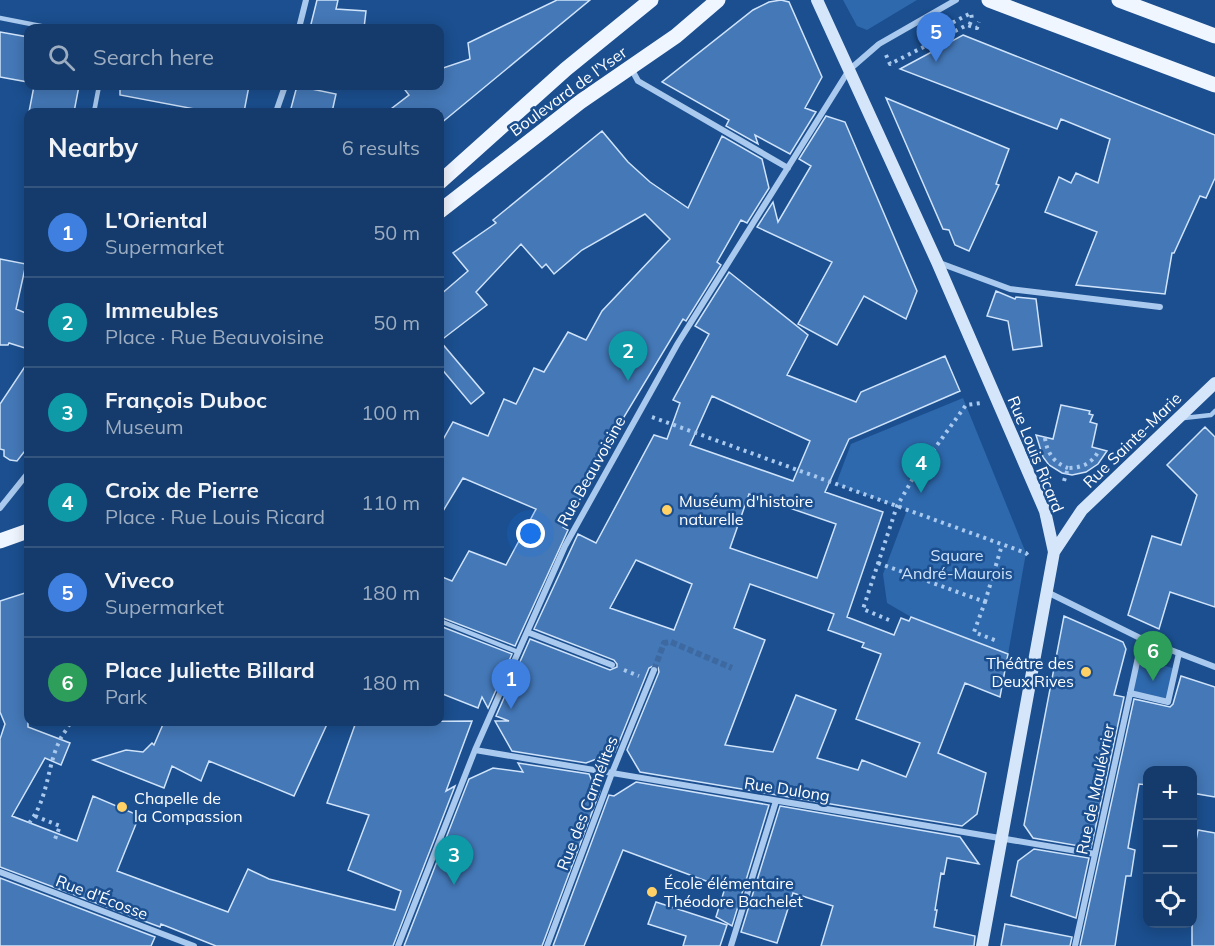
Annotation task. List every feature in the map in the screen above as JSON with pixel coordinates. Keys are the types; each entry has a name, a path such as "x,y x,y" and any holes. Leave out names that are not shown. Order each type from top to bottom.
{"main road":[{"name":"Boulevard de l'Yser","path":"444,178 566,69 651,0"},
{"name":"Boulevard de l'Yser","path":"444,208 580,102 676,36 718,0"},
{"path":"988,0 1215,85"},
{"path":"1119,0 1215,36"},
{"path":"0,541 24,532"}],"street":[{"path":"300,24 306,0"},
{"name":"Rue Louis Ricard","path":"817,0 937,262 1045,511 1054,552 982,946"},
{"name":"Rue Beauvoisine","path":"398,946 475,750 566,546 678,343 849,70 879,44 956,0"},
{"path":"631,68 638,81 788,168"},
{"path":"277,108 284,90"},
{"path":"937,262 1010,289 1160,307"},
{"name":"Rue Sainte-Marie","path":"1054,552 1082,510 1215,383"},
{"path":"0,508 24,478"},
{"path":"1047,592 1142,639 1215,667"},
{"path":"527,632 612,665"},
{"name":"Rue de Maulévrier","path":"1075,946 1142,639"},
{"path":"1130,693 1168,702 1179,653"},
{"name":"Rue des Carmélites","path":"547,946 654,670"},
{"name":"Rue Dulong","path":"475,750 1095,854"},
{"path":"731,946 776,801"},
{"name":"Rue d'Écosse","path":"0,872 194,946"}],"lane":[{"path":"0,18 31,24"},
{"path":"95,108 98,90"},
{"path":"1179,418 1211,416 1215,411"},
{"path":"444,623 518,652"}],"path":[{"path":"946,26 971,13 972,19 969,26"},
{"path":"884,50 890,64 935,40 969,26 977,28 979,22"},
{"path":"889,620 863,609 897,506 912,480 966,405 996,401"},
{"path":"640,412 1026,553 1030,558"},
{"path":"1045,438 1046,447 1053,459 1059,465 1068,468 1086,465 1099,450"},
{"path":"1064,481 1068,468"},
{"path":"997,640 974,632 1002,545"},
{"path":"878,563 985,602"},
{"path":"612,665 650,680"},
{"path":"29,823 35,816 50,774 58,742 68,726"},
{"path":"35,816 60,826 55,839"}],"green space":[{"path":"843,0 917,0 867,30 857,26"},
{"name":"Square André-Maurois","path":"963,398 1026,553 1008,654 911,617 887,603 883,574 907,510 836,484 851,444"},
{"path":"1138,657 1175,669 1168,702 1130,693"}],"building":[{"path":"317,0 338,0 336,9 366,11 364,24 311,24"},
{"path":"557,0 590,0 444,121 444,108 392,108 409,95 405,90 444,90 444,68 470,59 468,43"},
{"path":"781,0 789,2 822,77 805,108 816,112 790,154 755,135 758,144 726,126 729,120 662,82 753,10 769,2"},
{"path":"0,32 24,36 24,81 0,77"},
{"path":"963,35 1215,135 1215,178 1206,198 1200,196 1172,253 1165,294 1076,285 1097,232 1045,212 1059,177 1071,183 1076,173 1098,183 1110,139 1061,119 1057,129 900,69"},
{"path":"33,90 78,90 75,108 30,108"},
{"path":"120,90 248,90 245,108 189,108 120,95"},
{"path":"296,90 316,90 336,94 333,108 291,108"},
{"path":"886,98 1009,149 996,184 999,185 969,251 955,245 949,230 943,229"},
{"path":"826,116 845,122 917,291 906,319 864,296 837,345 798,324 832,262 757,227 773,202 778,222 811,166 799,159"},
{"path":"602,131 628,162 650,182 688,208 722,136 762,159 769,188 747,223 741,220 717,262 721,265 686,321 683,319 607,445 592,480 563,527 568,530 515,646 444,619 444,578 452,581 469,551 506,565 536,509 463,478 444,509 444,438 453,422 488,436 504,399 516,404 534,368 544,372 568,332 586,340 602,311 670,239 645,214 582,250 554,274 546,264 542,268 521,244 476,292 487,305 444,338 444,292 468,271 453,253 496,223 493,220"},
{"path":"0,259 24,264 16,309 24,312 24,348 9,343 0,345"},
{"path":"729,272 808,335 787,375 856,402 861,392 945,356 960,391 849,439 825,492 883,512 847,617 894,635 901,618 909,621 911,617 1008,654 1000,697 965,683 938,753 986,773 977,814 962,826 640,772 627,750 659,672 655,665 649,668 615,752 586,763 512,751 495,721 509,721 496,716 530,639 610,670 617,667 614,660 534,629 578,534 596,543 654,435 667,439 680,403 673,400 709,334 695,326","holes":["712,396 810,441 793,481 690,445","749,494 836,524 817,578 730,548","636,560 692,584 674,630 610,608","750,584 834,614 828,630 864,643 862,647 881,654 856,719 920,743 906,777 862,760 858,770 817,758 836,710 796,695 773,752 725,745 765,640 734,628"]},
{"path":"996,291 1015,299 1016,297 1036,299 1042,346 1013,350 1008,321 987,316"},
{"path":"444,346 484,393 471,404 444,372"},
{"path":"24,368 24,452 17,461 4,456 4,450 0,449 0,404"},
{"path":"1061,405 1090,411 1089,414 1093,415 1090,422 1097,424 1092,447 1107,451 1098,464 1086,472 1072,475 1062,473 1049,465 1043,457 1036,435 1053,439"},
{"path":"1205,427 1215,437 1215,607 1170,592 1159,629 1128,615 1152,536 1181,545 1197,495 1167,465"},
{"path":"24,593 24,726 70,743 61,765 45,758 12,816 77,841 93,796 133,813 138,819 117,871 228,912 248,869 269,879 395,910 401,891 348,870 369,815 327,803 355,726 444,726 444,721 472,721 446,791 455,786 393,946 216,946 0,867 0,739 5,724 0,712 0,601"},
{"path":"1064,616 1123,642 1126,649 1114,695 1124,697 1091,848 1033,838 1024,825"},
{"path":"444,628 512,654 488,708 482,697 478,708 444,695"},
{"path":"1181,676 1215,687 1215,797 1197,794 1197,766 1143,766 1143,784 1139,784 1128,848 1135,850 1131,876 1126,876 1115,946 1080,946 1134,699 1170,707 1173,704"},
{"path":"162,726 326,726 294,796 209,761 201,781 172,766 164,788 93,760 126,750 143,752 152,743 154,745"},
{"path":"518,763 589,774 595,788 600,791 542,946 404,946 469,779 493,768 523,772"},
{"path":"636,782 769,805 732,926 716,917 725,888 623,850 584,946 553,946 609,795 614,796"},
{"path":"780,806 960,837 979,864 947,858 944,874 941,873 934,927 975,936 974,946 821,946 833,906 793,893 777,943 741,932"},
{"path":"1198,830 1215,833 1215,946 1192,946 1192,928 1197,928"},
{"path":"1034,849 1089,858 1076,918 1011,896 1018,861"},
{"path":"0,878 155,937 151,946 0,946"},
{"path":"656,902 727,925 720,946 683,946 686,936 648,924"},
{"path":"1005,924 1072,937 1070,946 1001,946"}],"tunnel":[{"path":"654,670 664,643 671,642 732,668"}],"place":[{"name":"Viveco","path":"936,62"},
{"name":"Immeubles","path":"628,381"},
{"name":"Croix de Pierre","path":"921,493"},
{"name":"Muséum d'histoire naturelle","path":"667,510"},
{"name":"Théâtre des Deux Rives","path":"1086,672"},
{"name":"Place Juliette Billard","path":"1153,681"},
{"name":"L'Oriental","path":"511,709"},
{"name":"Chapelle de la Compassion","path":"122,807"},
{"name":"François Duboc","path":"454,885"},
{"name":"École élémentaire Théodore Bachelet","path":"652,892"}]}
